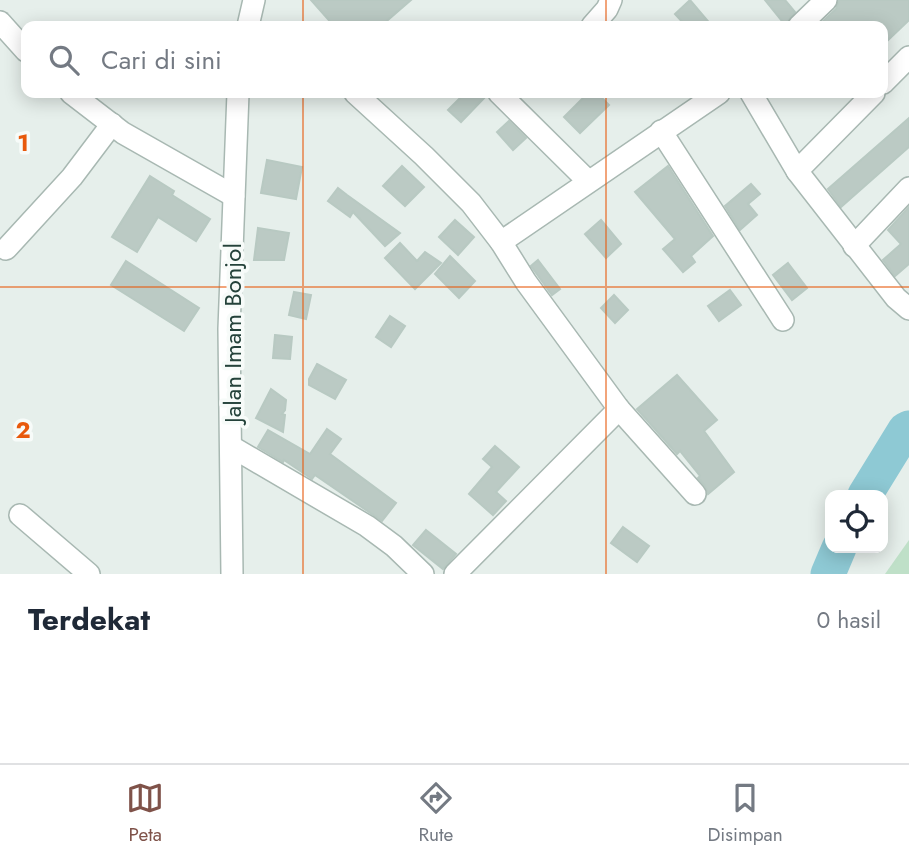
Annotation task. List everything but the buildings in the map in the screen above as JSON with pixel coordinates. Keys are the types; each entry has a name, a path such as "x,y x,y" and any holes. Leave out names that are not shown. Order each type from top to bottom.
{"street":[{"path":"596,21 611,0"},
{"path":"804,21 826,0"},
{"path":"0,22 21,45"},
{"path":"888,78 909,57"},
{"path":"78,98 112,124 234,196"},
{"name":"Jalan Imam Bonjol","path":"232,574 229,329 238,98"},
{"path":"360,98 424,156 471,204 502,242 526,282 619,409 695,494"},
{"path":"512,98 588,181"},
{"path":"502,242 712,98"},
{"path":"754,98 797,172 854,246 907,306"},
{"path":"797,172 869,98"},
{"path":"6,249 72,177 112,124"},
{"path":"662,131 783,320"},
{"path":"854,246 909,188"},
{"path":"455,574 619,409"},
{"path":"232,447 367,526 423,574"},
{"path":"20,515 89,574"}],"green space":[{"path":"909,540 909,574 885,574"}],"waterway":[{"path":"868,490 905,430 909,428"},
{"path":"828,574 837,553"}]}
